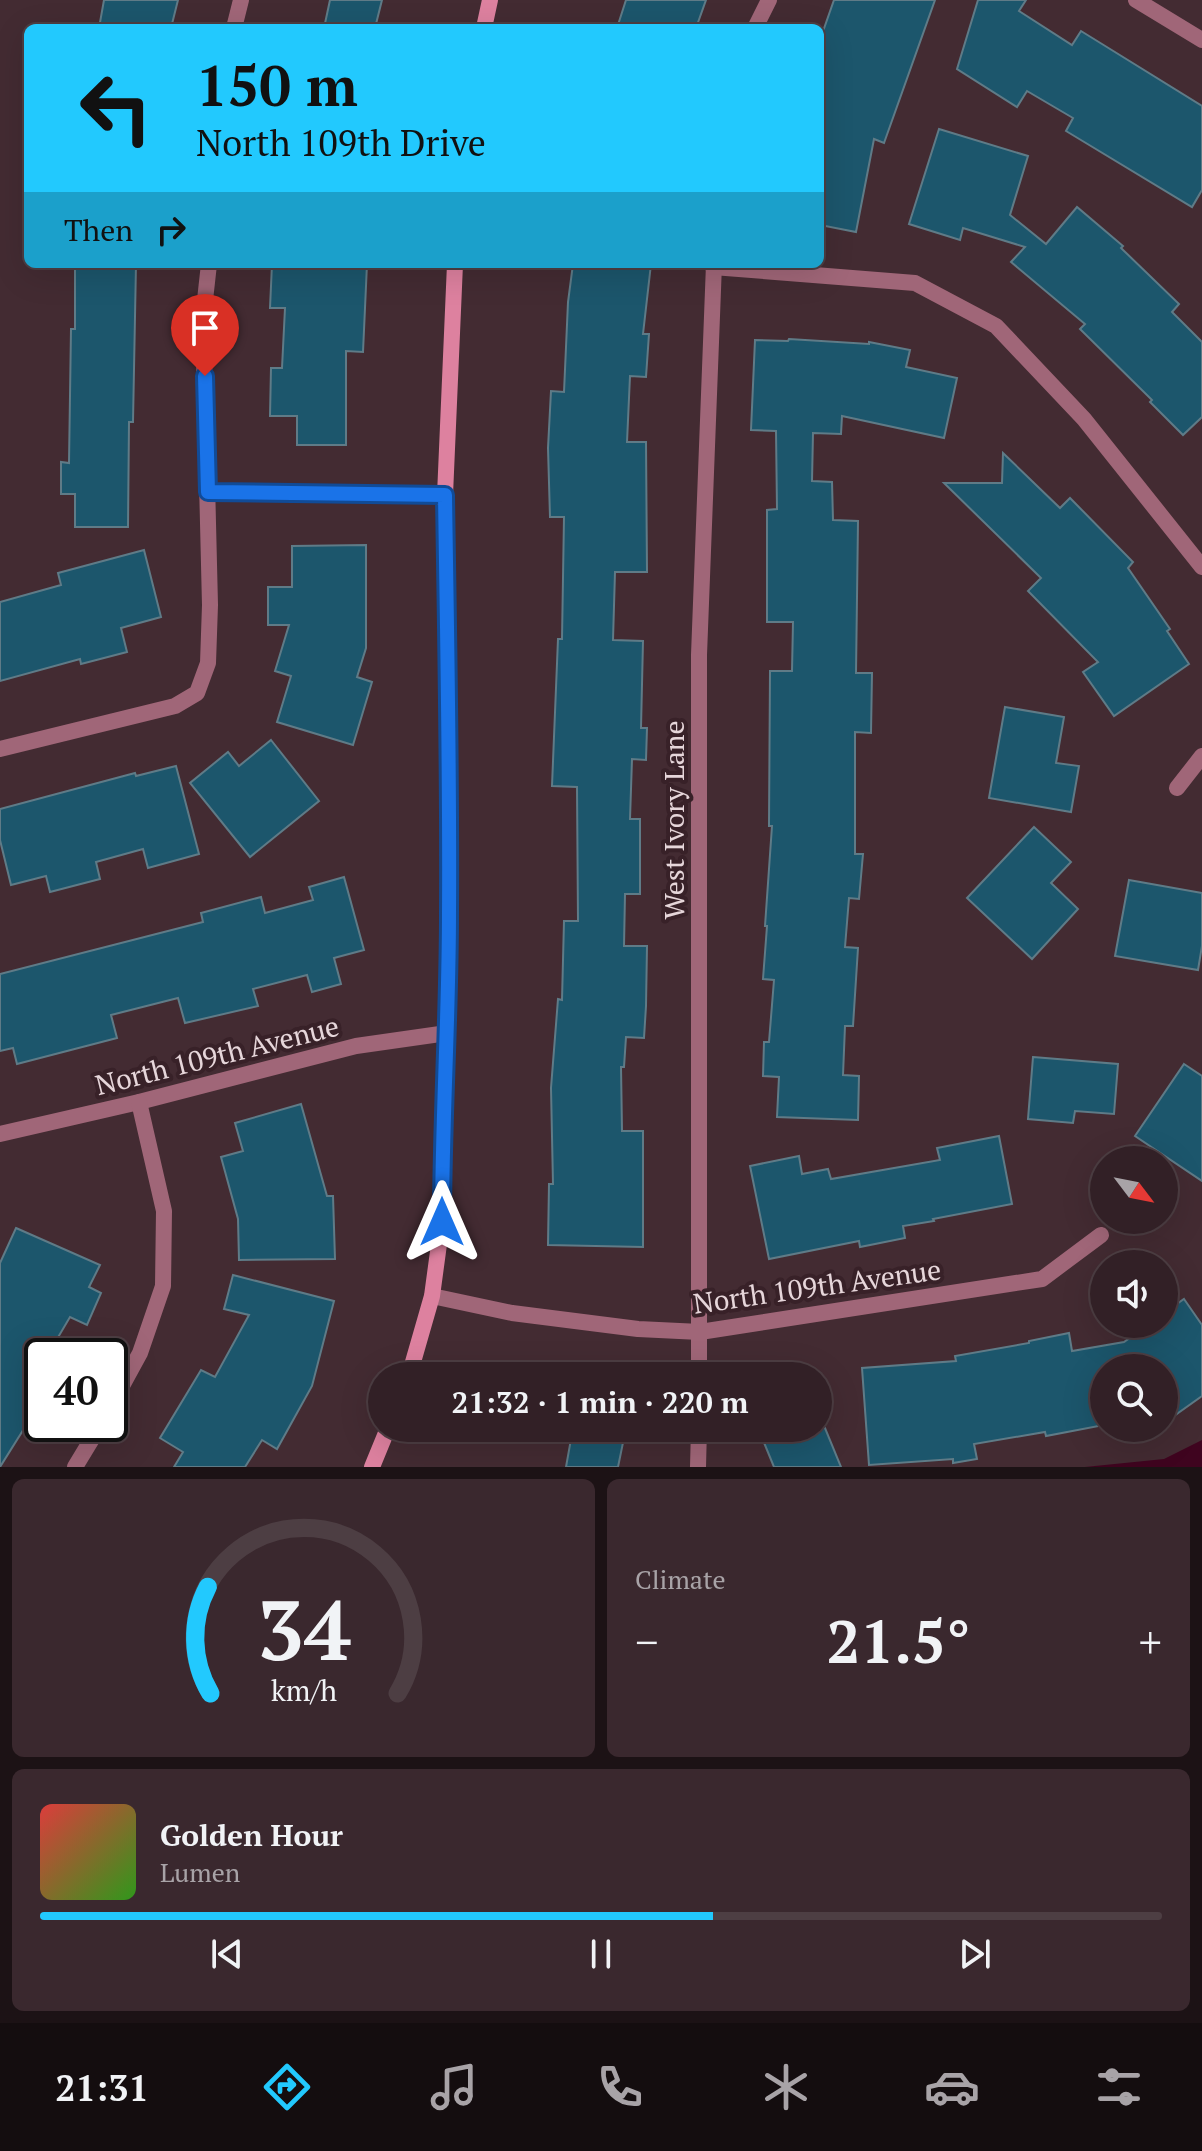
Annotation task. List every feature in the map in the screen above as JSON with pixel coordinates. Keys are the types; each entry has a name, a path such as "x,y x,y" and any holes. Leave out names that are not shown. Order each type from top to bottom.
{"street":[{"path":"235,24 241,0"},
{"path":"485,24 490,0"},
{"path":"757,24 769,0"},
{"path":"1136,0 1202,40"},
{"path":"0,749 175,706 197,693 208,663 210,605 203,318 209,268"},
{"path":"413,1362 432,1296 442,1222 449,719 445,495 455,268"},
{"name":"West Ivory Lane","path":"699,1362 699,655 714,268"},
{"path":"748,268 915,283 996,326 1084,419 1202,567"},
{"path":"208,492 445,495"},
{"path":"1177,788 1202,756"},
{"name":"North 109th Avenue","path":"0,1134 356,1046 447,1033"},
{"path":"128,1375 140,1353 163,1286 164,1211 139,1102"},
{"name":"North 109th Avenue","path":"432,1296 528,1315 638,1329 700,1332 1042,1279 1101,1235"},
{"path":"75,1467 90,1442"},
{"path":"372,1467 382,1442"},
{"path":"698,1467 699,1442"}],"shaded area":[{"path":"1202,1440 1202,1467 1085,1467 1164,1459"}],"building":[{"path":"104,0 178,0 172,24 100,24"},
{"path":"330,0 382,0 376,24 325,24"},
{"path":"626,0 706,0 697,24 618,24"},
{"path":"834,0 935,0 884,143 874,139 856,232 824,226 824,29"},
{"path":"978,0 1026,0 1019,11 1072,45 1081,31 1202,106 1202,190 1192,207 1066,131 1073,118 1027,91 1017,107 957,69"},
{"path":"939,129 1028,156 1010,215 1046,244 1077,207 1123,246 1121,248 1179,304 1172,312 1202,342 1202,417 1183,435 1080,329 1085,324 1011,262 1025,247 963,228 960,240 909,224"},
{"path":"75,268 136,268 128,527 75,527 75,494 61,494 61,462 69,463 71,329 75,329"},
{"path":"272,268 367,268 363,352 346,351 346,445 297,445 297,416 270,416 271,368 282,368 285,308 270,308"},
{"path":"572,268 651,268 643,334 649,334 646,377 630,376 627,442 646,442 647,572 615,572 613,640 643,641 641,728 647,728 646,760 632,759 630,819 640,819 640,894 625,894 624,946 647,946 646,1006 644,1038 626,1037 624,1067 621,1067 622,1131 643,1131 643,1247 548,1245 549,1184 553,1184 551,1088 558,999 562,1000 564,921 578,921 577,787 552,786 558,639 562,639 564,517 550,517 548,448 551,391 564,392"},
{"path":"755,340 869,342 910,350 906,367 957,378 944,438 842,416 841,434 813,433 812,481 832,482 833,520 858,521 856,673 872,673 871,733 855,732 855,854 863,854 859,899 849,898 845,947 858,948 853,1026 845,1026 843,1075 859,1076 858,1120 777,1117 779,1077 763,1076 764,1042 769,1042 774,980 763,979 772,826 769,826 770,671 792,671 793,622 767,622 767,510 777,509 776,431 751,430"},
{"path":"1003,453 1060,508 1070,498 1133,562 1128,568 1170,629 1167,631 1189,664 1114,716 1083,672 1098,662 1028,591 1041,578 944,483 1002,483"},
{"path":"366,545 366,648 357,677 372,682 353,745 277,722 291,676 275,671 289,625 268,625 268,587 292,587 292,546"},
{"path":"144,550 161,617 121,628 127,652 81,664 80,659 0,681 0,602 61,585 58,573"},
{"path":"1005,707 1064,717 1056,763 1079,766 1071,812 989,798"},
{"path":"271,740 319,801 250,857 190,783 228,752 239,766"},
{"path":"176,766 199,854 148,868 143,849 96,862 100,879 50,892 46,876 11,885 0,840 0,809 135,773 136,776"},
{"path":"1034,827 1071,862 1051,883 1078,909 1032,959 967,898"},
{"path":"344,877 364,950 334,958 341,984 312,992 307,975 253,989 258,1006 185,1023 178,998 111,1015 117,1038 17,1064 13,1048 0,1051 0,974 203,922 201,913 261,897 265,913 313,900 309,887"},
{"path":"1129,880 1202,893 1202,946 1198,970 1115,956"},
{"path":"1033,1057 1118,1064 1114,1114 1075,1111 1073,1123 1028,1119"},
{"path":"1184,1064 1202,1076 1202,1181 1178,1165 1178,1146 1150,1146 1135,1136"},
{"path":"301,1104 327,1196 333,1196 335,1259 239,1260 238,1219 221,1157 243,1151 235,1123"},
{"path":"999,1136 1012,1204 903,1226 905,1238 860,1247 859,1241 769,1259 750,1166 799,1156 802,1174 828,1169 831,1179 940,1160 937,1148"},
{"path":"16,1228 100,1265 89,1287 101,1293 87,1325 70,1317 58,1338 24,1338 24,1429 0,1467 0,1263"},
{"path":"233,1275 334,1301 312,1386 277,1449 262,1440 245,1467 174,1467 183,1452 160,1438 201,1370 215,1377 249,1315 224,1309"},
{"path":"1184,1299 1202,1325 1202,1396 1178,1413 1178,1354 1090,1354 1090,1428 974,1444 977,1459 953,1463 953,1459 869,1465 862,1368 956,1361 955,1356 1069,1333 1072,1351 1124,1342 1130,1338 1178,1338 1178,1303"},
{"path":"570,1442 623,1442 618,1467 566,1467"},
{"path":"764,1442 831,1442 841,1467 774,1467"}],"route":[{"path":"205,376 208,492 445,495 449,914 442,1222"}]}
